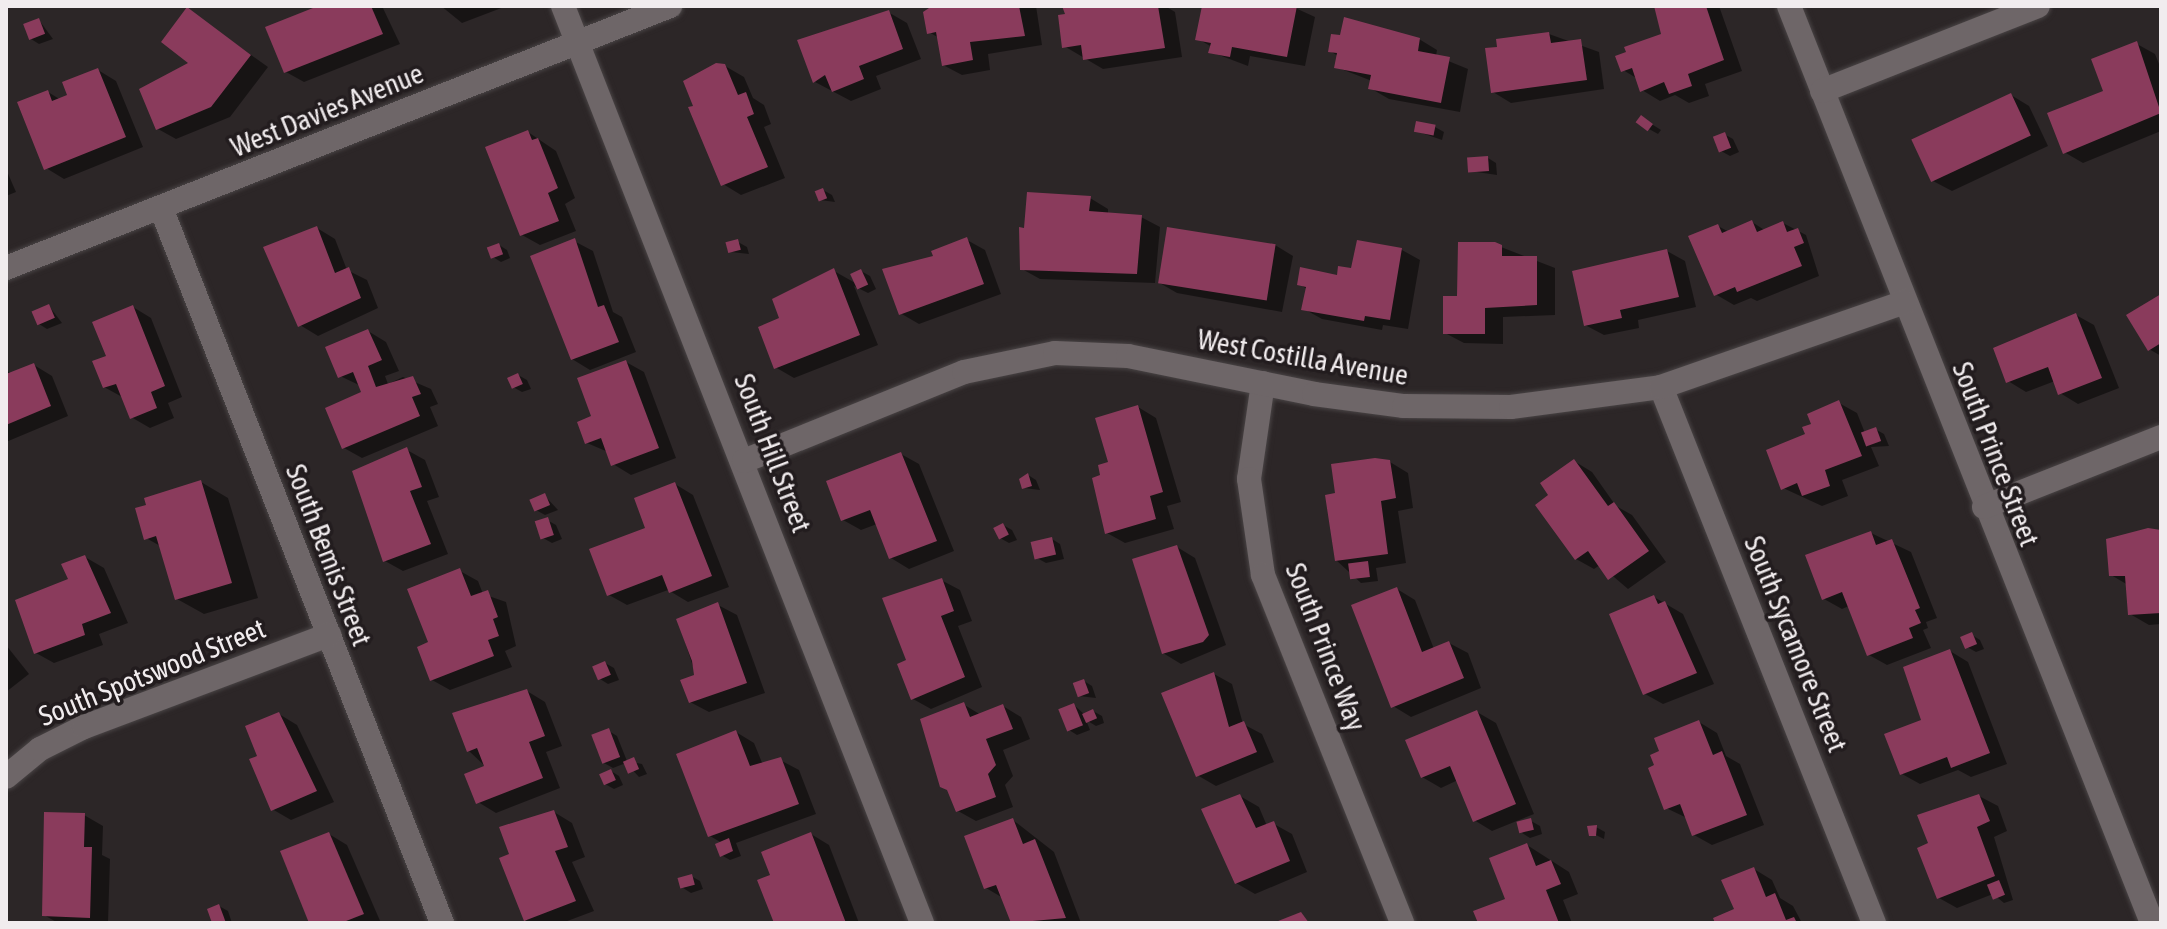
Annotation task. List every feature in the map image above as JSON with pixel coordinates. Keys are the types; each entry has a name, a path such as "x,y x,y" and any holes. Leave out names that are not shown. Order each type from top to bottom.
{"street":[{"name":"South Hill Street","path":"563,6 744,461 922,923"},
{"name":"West Davies Avenue","path":"6,268 670,6"},
{"name":"South Prince Street","path":"1789,6 1984,507 2154,917"},
{"path":"1822,91 2038,6"},
{"name":"South Bemis Street","path":"161,208 442,923"},
{"name":"West Costilla Avenue","path":"744,461 964,372 1055,353 1128,356 1263,383 1419,407 1586,401 1661,387 1905,302"},
{"name":"South Prince Way","path":"1263,383 1249,479 1263,575 1402,923"},
{"name":"South Sycamore Street","path":"1661,387 1874,923"},
{"path":"1984,507 2161,437"},
{"name":"South Spotswood Street","path":"6,777 40,749 84,727 329,635"}],"building":[{"path":"318,6 371,6 383,34 284,73 265,27"},
{"path":"932,6 1019,6 1025,36 970,42 973,60 942,66 936,32 927,34 923,12"},
{"path":"1062,6 1158,6 1165,48 1083,60 1081,45 1062,48 1058,15 1065,14"},
{"path":"1202,6 1297,6 1287,57 1232,47 1230,57 1208,53 1211,43 1195,40"},
{"path":"1654,6 1706,6 1724,60 1688,74 1692,86 1669,94 1664,82 1640,92 1632,68 1621,72 1615,56 1626,52 1624,47 1661,34"},
{"path":"187,7 251,55 211,107 156,130 139,89 188,63 161,42"},
{"path":"889,10 903,49 859,66 864,79 832,92 825,75 813,83 797,40"},
{"path":"1344,17 1420,38 1418,51 1450,57 1441,103 1368,89 1371,75 1334,68 1337,53 1328,52 1331,34 1340,35"},
{"path":"39,18 45,34 29,40 23,24"},
{"path":"1549,32 1551,43 1581,39 1587,80 1491,93 1485,48 1497,47 1496,39"},
{"path":"2137,41 2161,113 2063,154 2047,113 2103,91 2091,59"},
{"path":"716,63 725,64 738,95 746,92 754,114 747,117 768,167 721,186 688,107 693,106 683,81"},
{"path":"98,68 126,137 44,170 17,102 48,90 52,101 67,95 62,82"},
{"path":"2011,93 2031,136 1931,182 1911,139"},
{"path":"1641,115 1653,124 1648,131 1636,122"},
{"path":"1416,121 1436,125 1434,136 1414,132"},
{"path":"528,130 532,140 538,138 558,188 548,193 559,221 520,236 485,147"},
{"path":"1725,132 1731,148 1719,153 1713,137"},
{"path":"1488,156 1489,171 1468,172 1467,157"},
{"path":"823,188 827,198 819,202 815,191"},
{"path":"1027,192 1091,196 1089,211 1142,215 1137,274 1020,270 1019,227 1024,228"},
{"path":"1752,220 1757,232 1783,221 1787,232 1798,228 1804,243 1794,247 1802,266 1737,292 1735,287 1714,296 1688,236 1718,224 1722,233"},
{"path":"317,226 335,273 349,267 361,298 298,327 263,247"},
{"path":"1167,227 1276,244 1267,301 1158,283"},
{"path":"967,237 984,284 899,315 882,269 933,256 931,251"},
{"path":"575,238 598,307 604,305 619,342 571,360 530,256"},
{"path":"738,239 741,250 728,253 725,242"},
{"path":"1357,240 1402,248 1390,320 1365,316 1364,321 1301,310 1306,287 1297,285 1300,267 1337,275 1338,266 1351,268"},
{"path":"1458,242 1495,242 1502,245 1502,256 1537,256 1537,305 1485,308 1485,334 1443,334 1443,296 1457,296"},
{"path":"499,243 503,254 491,259 487,247"},
{"path":"1667,249 1679,297 1620,310 1622,318 1584,326 1572,271"},
{"path":"834,268 860,335 774,369 758,327 779,318 772,299"},
{"path":"861,269 868,284 857,289 850,274"},
{"path":"2161,294 2161,343 2148,351 2126,315"},
{"path":"49,304 55,318 37,325 32,311"},
{"path":"133,305 165,386 151,392 157,408 130,419 116,384 103,388 92,361 106,356 92,322"},
{"path":"2076,313 2102,378 2058,395 2048,367 2006,383 1993,348"},
{"path":"368,329 382,360 368,366 376,387 413,376 421,394 412,397 420,416 342,449 325,408 361,392 353,372 338,378 325,347"},
{"path":"626,360 659,448 611,466 601,438 585,444 577,422 591,416 577,378"},
{"path":"34,363 51,406 6,425 6,374"},
{"path":"518,373 523,384 512,389 507,378"},
{"path":"1839,400 1862,456 1825,470 1830,486 1802,496 1797,483 1781,490 1766,450 1805,434 1802,427 1811,424 1807,414"},
{"path":"1138,405 1163,492 1150,496 1156,519 1105,534 1092,478 1100,475 1098,465 1108,462 1095,418"},
{"path":"1876,427 1881,441 1866,447 1861,432"},
{"path":"407,447 422,487 410,491 431,544 383,562 352,471"},
{"path":"901,452 937,541 889,559 870,510 841,521 826,481"},
{"path":"1375,458 1390,460 1396,498 1381,501 1388,554 1335,561 1325,495 1335,493 1331,464"},
{"path":"1574,459 1608,506 1614,502 1649,551 1608,580 1588,551 1575,560 1535,505 1548,495 1540,483"},
{"path":"1028,473 1032,486 1022,489 1019,479"},
{"path":"201,480 232,583 175,600 156,536 144,540 135,508 146,505 144,498"},
{"path":"675,482 712,576 669,593 662,575 607,596 589,549 645,528 634,498"},
{"path":"545,493 550,505 534,512 529,500"},
{"path":"548,517 554,535 541,539 535,521"},
{"path":"1003,523 1009,535 999,540 993,528"},
{"path":"2148,528 2161,530 2161,613 2128,615 2125,576 2109,576 2106,539"},
{"path":"1871,531 1876,545 1892,539 1920,608 1915,610 1921,623 1909,628 1913,638 1867,656 1842,592 1822,600 1805,555"},
{"path":"1052,537 1056,555 1035,559 1031,542"},
{"path":"1177,545 1209,635 1203,642 1162,654 1132,559"},
{"path":"85,555 111,613 82,624 85,635 34,654 15,600 68,579 61,564"},
{"path":"1368,561 1370,577 1350,579 1348,563"},
{"path":"460,568 471,596 488,590 498,617 493,619 499,636 488,640 494,656 430,681 417,647 428,642 407,589"},
{"path":"942,578 954,611 941,616 965,677 911,700 897,664 906,660 882,598"},
{"path":"1397,587 1422,652 1449,641 1464,678 1391,708 1351,605"},
{"path":"1654,595 1658,604 1665,601 1697,673 1643,695 1609,614"},
{"path":"718,602 747,683 689,703 680,680 694,675 692,661 676,619"},
{"path":"1972,632 1977,644 1965,649 1960,637"},
{"path":"1950,649 1990,753 1951,768 1947,757 1900,775 1884,734 1921,720 1903,667"},
{"path":"605,661 611,675 598,680 592,666"},
{"path":"1214,672 1229,727 1244,721 1257,752 1196,777 1161,693"},
{"path":"1084,679 1089,693 1078,697 1073,683"},
{"path":"527,689 545,736 529,742 543,778 476,804 464,774 484,766 477,748 467,752 452,713"},
{"path":"964,702 970,717 1003,704 1013,729 986,739 996,765 988,774 996,797 956,812 947,790 940,787 920,719"},
{"path":"1074,703 1083,725 1067,732 1058,709"},
{"path":"1093,709 1097,718 1086,723 1082,714"},
{"path":"1477,710 1516,804 1473,822 1450,766 1421,778 1405,740"},
{"path":"279,712 317,791 271,811 249,759 257,756 245,726"},
{"path":"1699,720 1713,755 1722,751 1747,815 1692,836 1680,804 1664,810 1648,768 1654,765 1650,755 1659,751 1654,738"},
{"path":"609,728 620,757 602,764 591,735"},
{"path":"736,730 750,766 781,757 799,804 708,837 676,754"},
{"path":"634,757 639,769 628,774 623,762"},
{"path":"611,769 616,780 604,785 599,774"},
{"path":"1240,794 1256,828 1274,821 1290,861 1235,884 1201,809"},
{"path":"1979,794 1990,821 1977,827 1995,876 1937,899 1917,848 1928,843 1917,815"},
{"path":"554,810 568,847 555,851 576,901 524,921 499,858 509,854 499,827"},
{"path":"44,812 85,813 84,847 92,847 90,918 42,916"},
{"path":"1013,818 1023,844 1035,839 1066,918 1011,923 996,885 984,889 964,836"},
{"path":"1531,818 1534,830 1519,833 1516,822"},
{"path":"1597,825 1596,836 1589,836 1587,826"},
{"path":"329,832 364,914 341,923 309,923 280,851"},
{"path":"811,832 846,923 774,923 757,880 770,875 761,852"},
{"path":"729,838 733,851 720,857 715,844"},
{"path":"1527,843 1536,866 1551,860 1561,884 1546,890 1559,923 1478,923 1473,911 1505,899 1489,858"},
{"path":"1754,867 1766,897 1775,893 1786,920 1794,917 1797,923 1715,923 1713,918 1734,909 1721,880"},
{"path":"692,874 695,885 680,889 678,878"},
{"path":"1999,880 2005,895 1993,900 1987,885"},
{"path":"219,904 226,923 212,923 207,909"},
{"path":"1301,912 1309,923 1273,923"}]}
